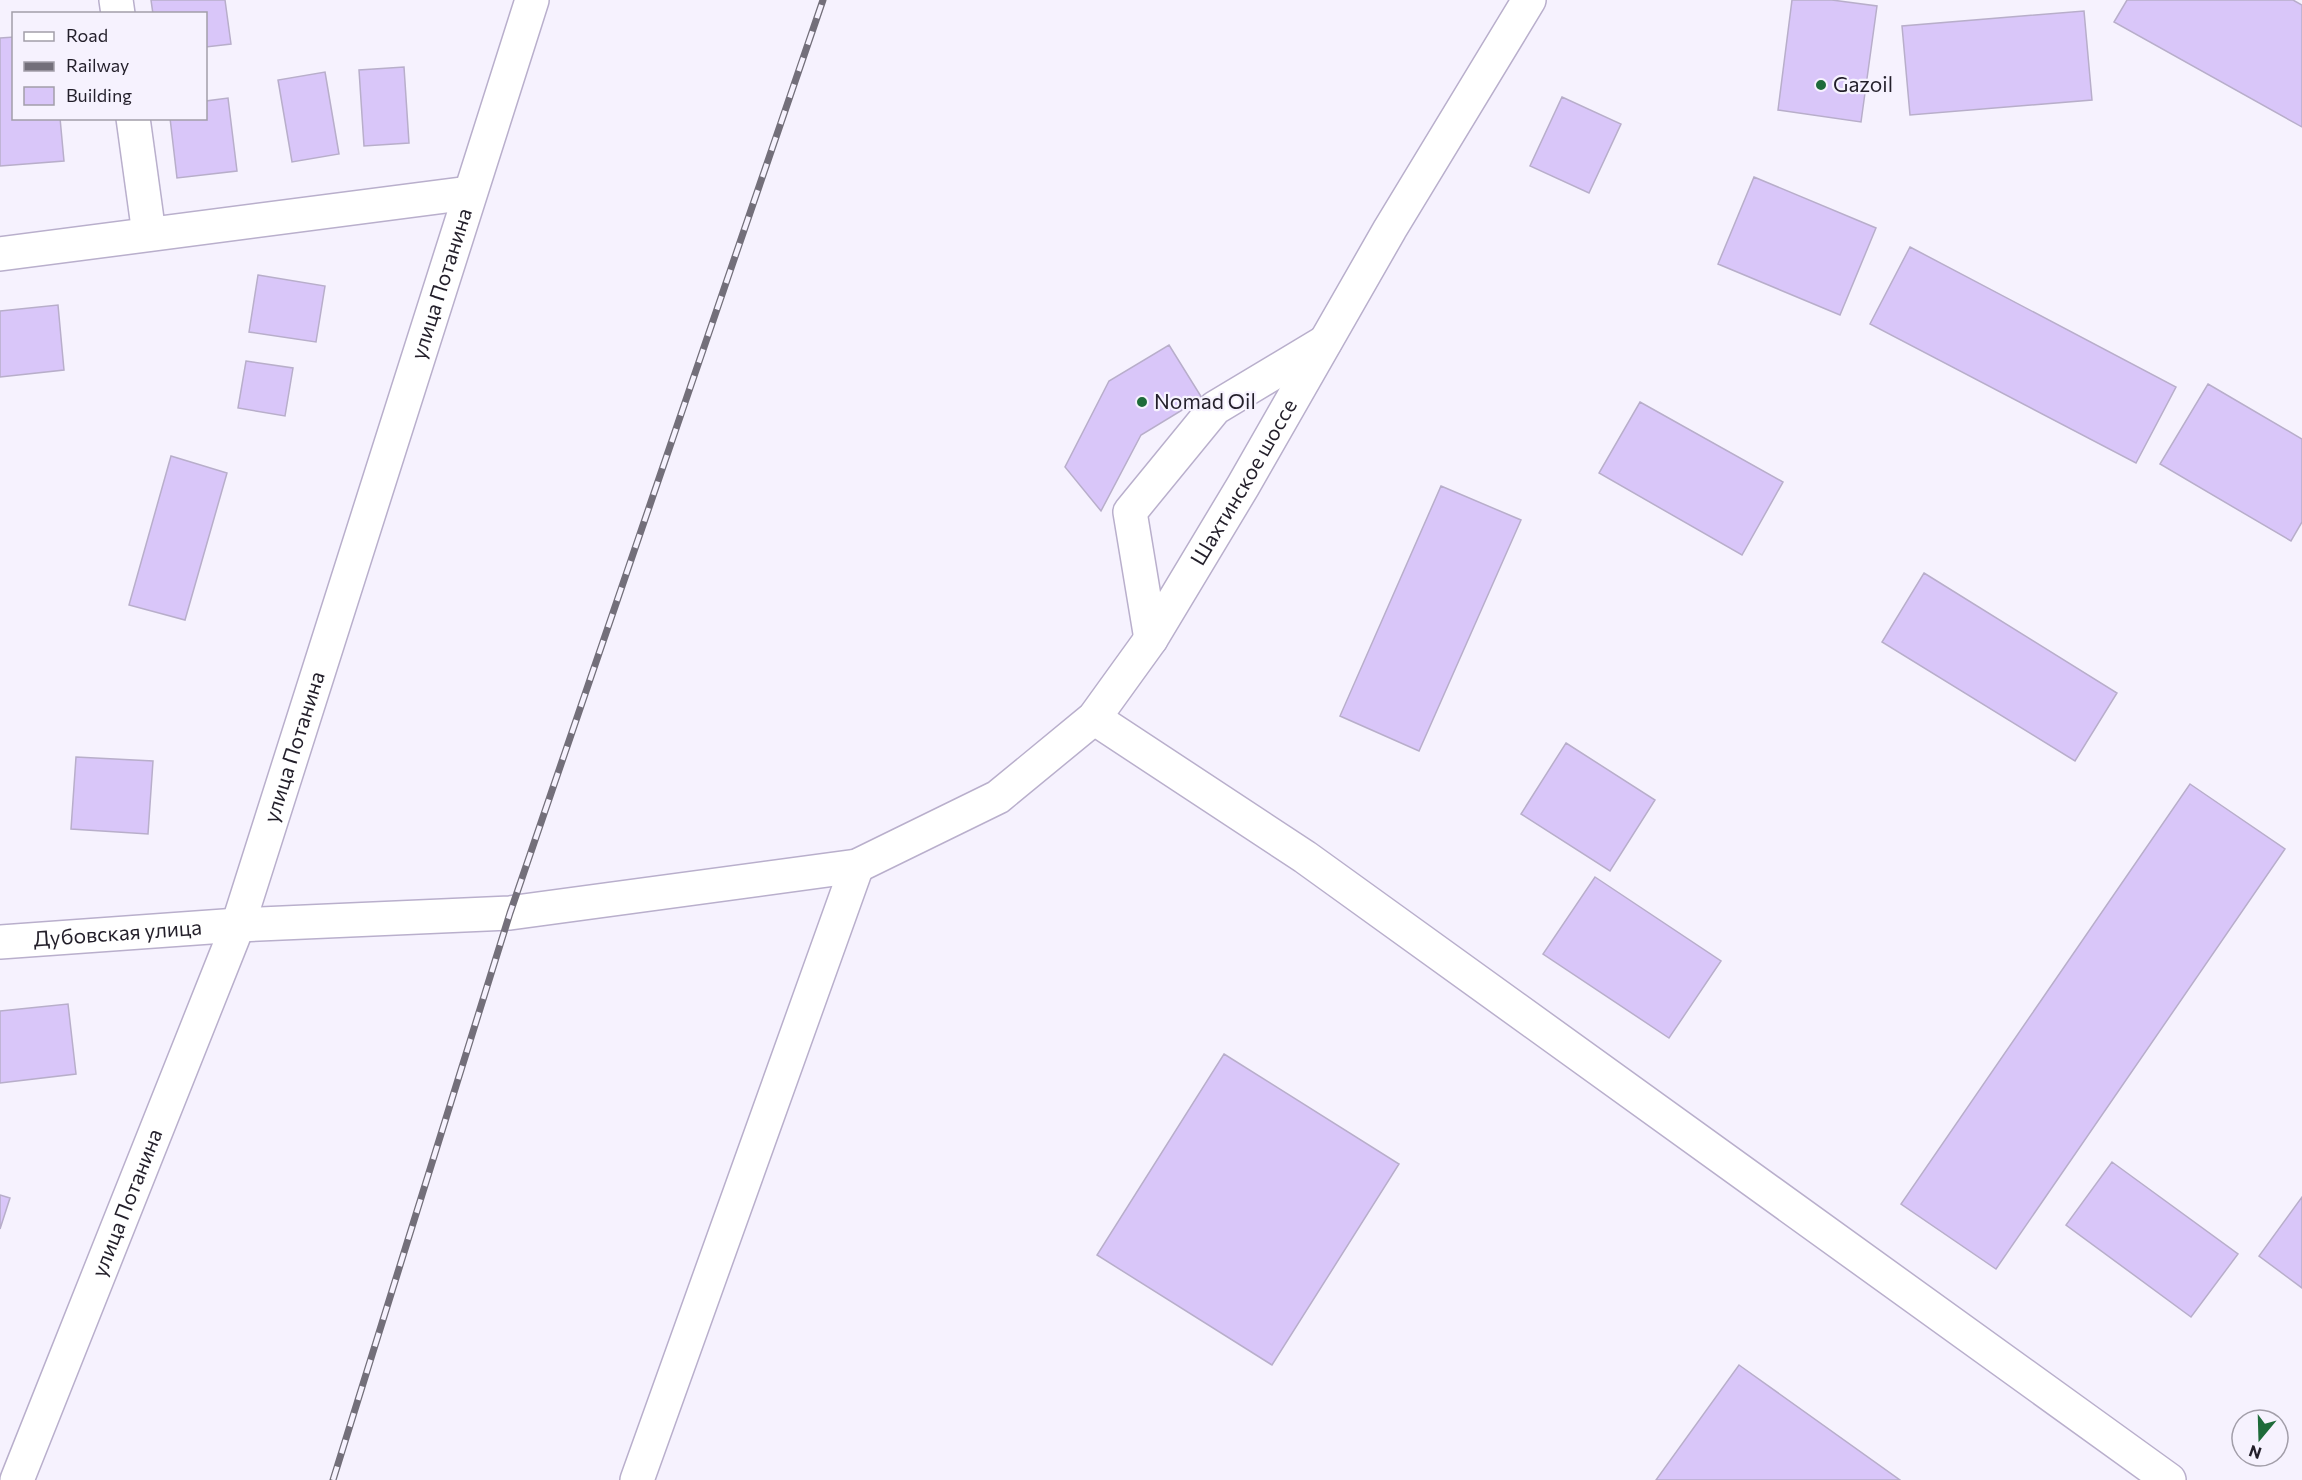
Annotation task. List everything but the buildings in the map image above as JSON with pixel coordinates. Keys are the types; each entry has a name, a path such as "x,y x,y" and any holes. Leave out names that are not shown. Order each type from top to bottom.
{"street":[{"name":"улица Потанина","path":"17,1480 238,925 532,0"},
{"name":"Шахтинское шоссе","path":"857,866 998,797 1094,718 1151,639 1243,486 1389,229 1529,0"},
{"path":"133,120 148,234"},
{"path":"0,254 469,194"},
{"path":"1151,639 1130,512 1215,408 1325,342"},
{"path":"1094,718 1305,857 2169,1480"},
{"path":"637,1480 857,866"},
{"name":"Дубовская улица","path":"0,942 238,925 510,913 857,866"}],"railway":[{"path":"333,1480 510,913 823,0"}],"place":[{"name":"Gazoil","path":"1821,85"},
{"name":"Nomad Oil","path":"1142,402"}]}
